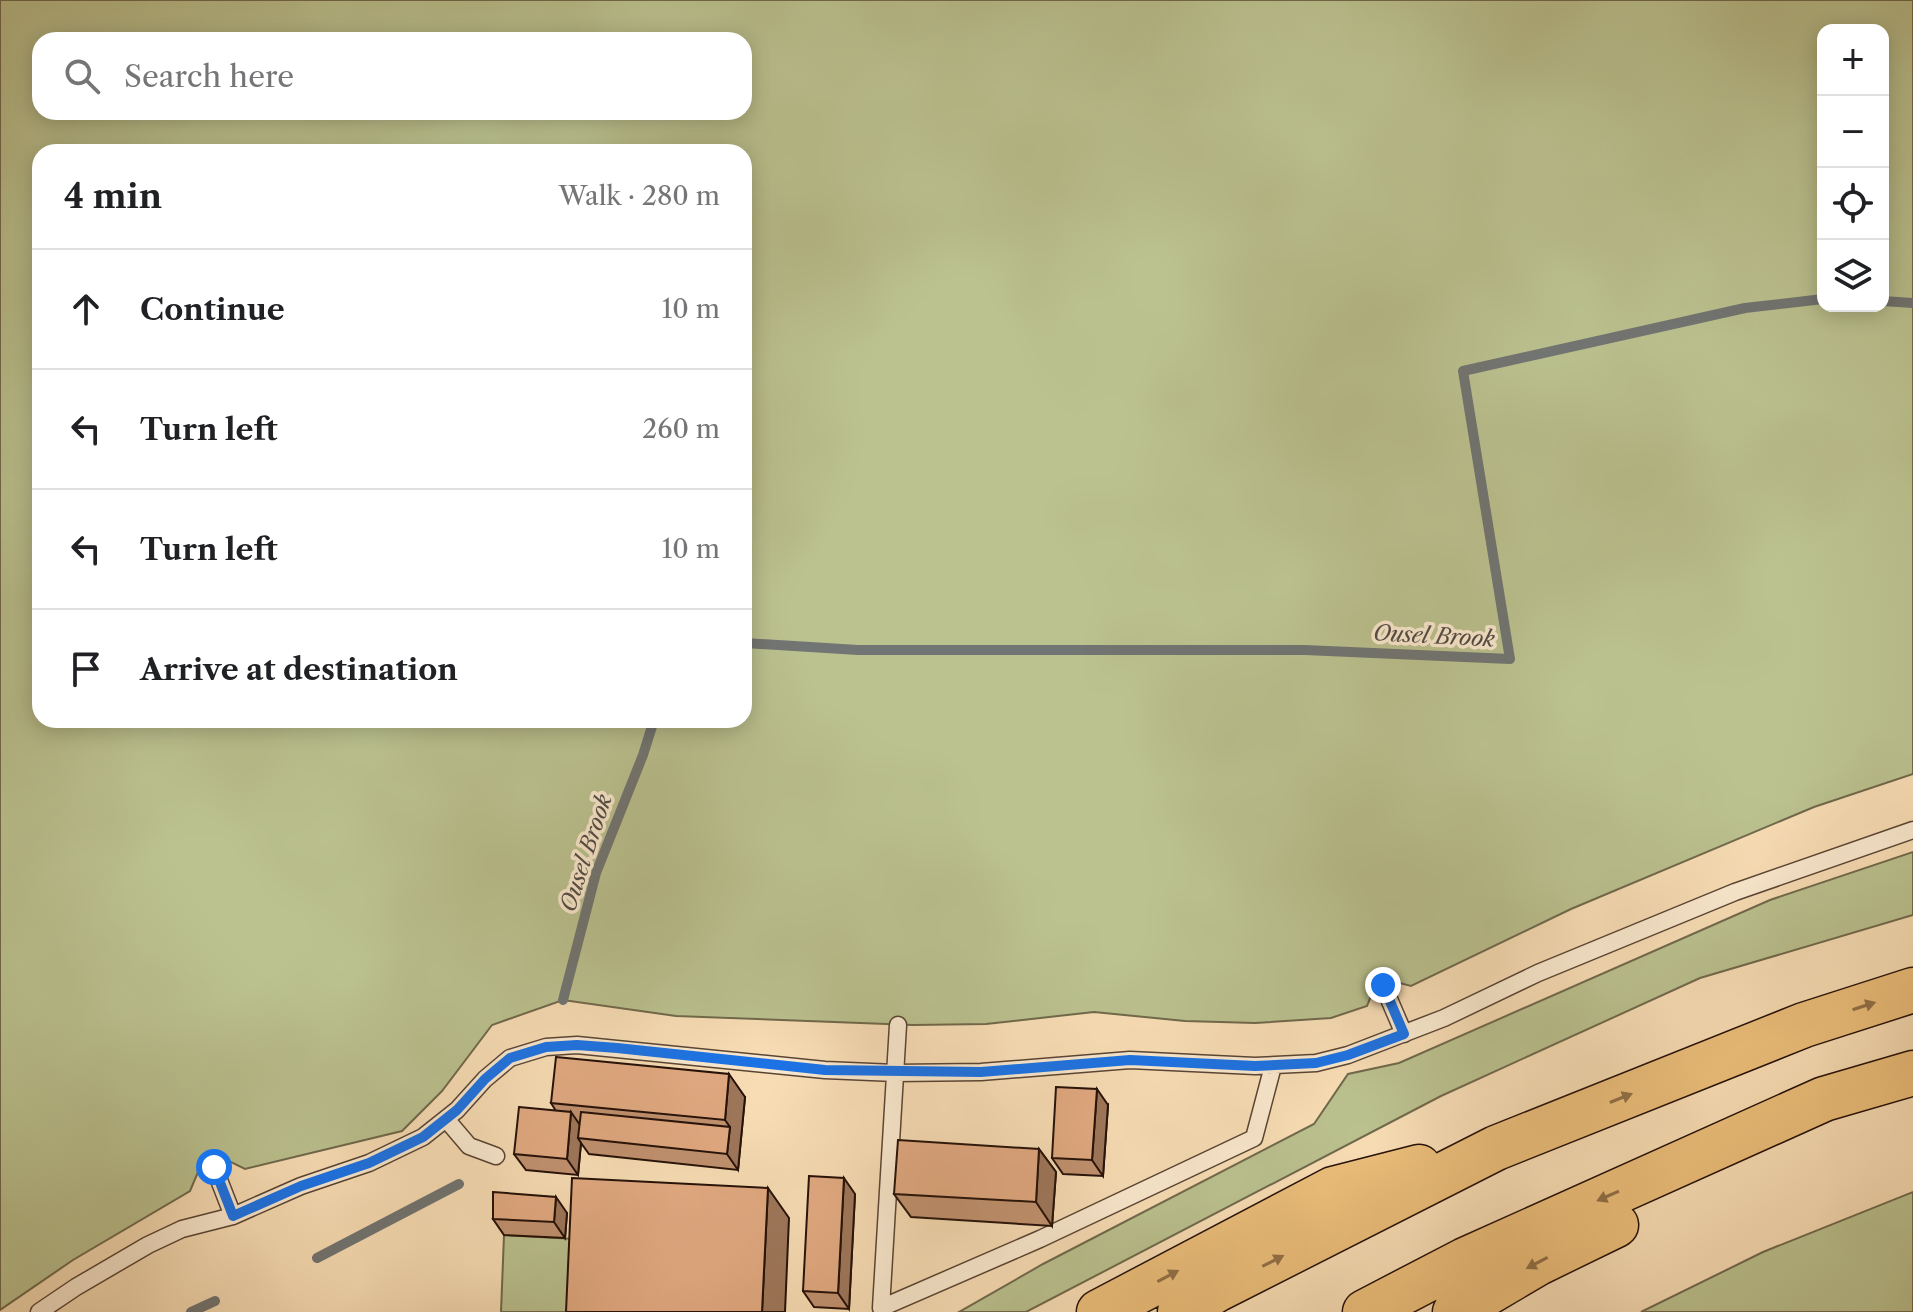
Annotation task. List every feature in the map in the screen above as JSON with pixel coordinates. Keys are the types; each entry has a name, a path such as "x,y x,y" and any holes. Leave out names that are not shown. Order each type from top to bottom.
{"highway":[{"path":"1180,1312 1216,1290 1496,1148 1804,1025 1913,990"},
{"path":"1365,1312 1465,1260 1824,1099 1913,1073"},
{"path":"1455,1312 1552,1256 1795,1138 1913,1090"},
{"path":"1099,1312 1333,1189 1496,1148"}],"lane":[{"path":"39,1312 148,1245 182,1229 233,1216 301,1186 369,1163 423,1137 510,1058 546,1047 577,1045 825,1070 895,1073 981,1072 1130,1060 1273,1066 1316,1063 1348,1055 1404,1034 1634,932 1735,892 1913,830"},
{"path":"1383,985 1404,1034"},
{"path":"898,1025 877,1310 1040,1239 1254,1138 1273,1066"},
{"path":"446,1119 469,1146 496,1156"},
{"path":"214,1167 233,1216"}],"green space":[{"path":"0,0 1913,0 1913,774 1814,807 1571,909 1411,986 1392,981 1373,991 1367,1006 1331,1018 1255,1023 1185,1021 1094,1012 986,1024 913,1025 676,1016 563,1000 492,1025 442,1091 402,1131 245,1169 229,1161 198,1172 190,1191 73,1260 0,1310"},
{"path":"1913,852 1913,915 1700,978 1441,1096 1026,1312 959,1312 1043,1264 1314,1124 1348,1074 1399,1063 1770,900"},
{"path":"1913,1192 1913,1312 1641,1312 1763,1252"},
{"path":"504,1235 592,1240 589,1312 501,1312"}],"building":[{"path":"556,1057 729,1074 725,1120 551,1103"},
{"path":"1056,1087 1097,1089 1092,1160 1052,1158"},
{"path":"519,1107 571,1112 567,1159 514,1154"},
{"path":"581,1112 730,1127 727,1154 578,1138"},
{"path":"898,1140 1039,1149 1036,1202 894,1194"},
{"path":"809,1176 844,1178 838,1293 803,1291"},
{"path":"572,1178 768,1188 762,1312 566,1312"},
{"path":"493,1192 556,1197 554,1222 493,1219"}],"waterway":[{"name":"Ousel Brook","path":"752,643 858,650 1305,650 1510,659 1463,371 1745,308 1817,300"},
{"name":"Ousel Brook","path":"1889,301 1913,303"},
{"name":"Ousel Brook","path":"563,1000 596,873 651,728"},
{"name":"Ousel Brook","path":"317,1258 459,1184"},
{"name":"Ousel Brook","path":"191,1312 215,1301"}],"route":[{"path":"214,1167 233,1216 301,1186 369,1163 423,1137 457,1110 485,1079 510,1058 546,1047 577,1045 825,1070 895,1073 981,1072 1130,1060 1255,1066 1316,1063 1348,1055 1404,1034 1383,985"}]}
